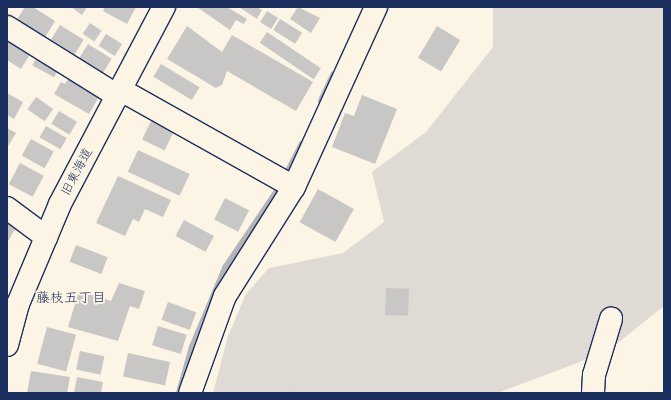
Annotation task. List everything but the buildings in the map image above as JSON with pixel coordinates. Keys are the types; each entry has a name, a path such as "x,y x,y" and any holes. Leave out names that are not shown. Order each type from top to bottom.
{"street":[{"name":"旧東海道","path":"7,345 18,304 46,237 164,7"},
{"path":"190,393 225,296 294,187 376,7"},
{"path":"7,27 120,93 270,172 294,187"},
{"path":"7,208 46,237"},
{"path":"593,393 594,375 611,319"}],"shaded area":[{"path":"493,7 664,7 664,306 619,342 580,362 497,393 213,393 228,336 246,294 269,268 343,253 384,222 372,172 426,132 493,47"}],"waterway":[{"path":"321,101 333,75"},
{"path":"285,177 302,144"},
{"path":"179,393 192,347 225,268 281,185"}],"district":[{"name":"藤枝五丁目","path":"71,298"}]}
